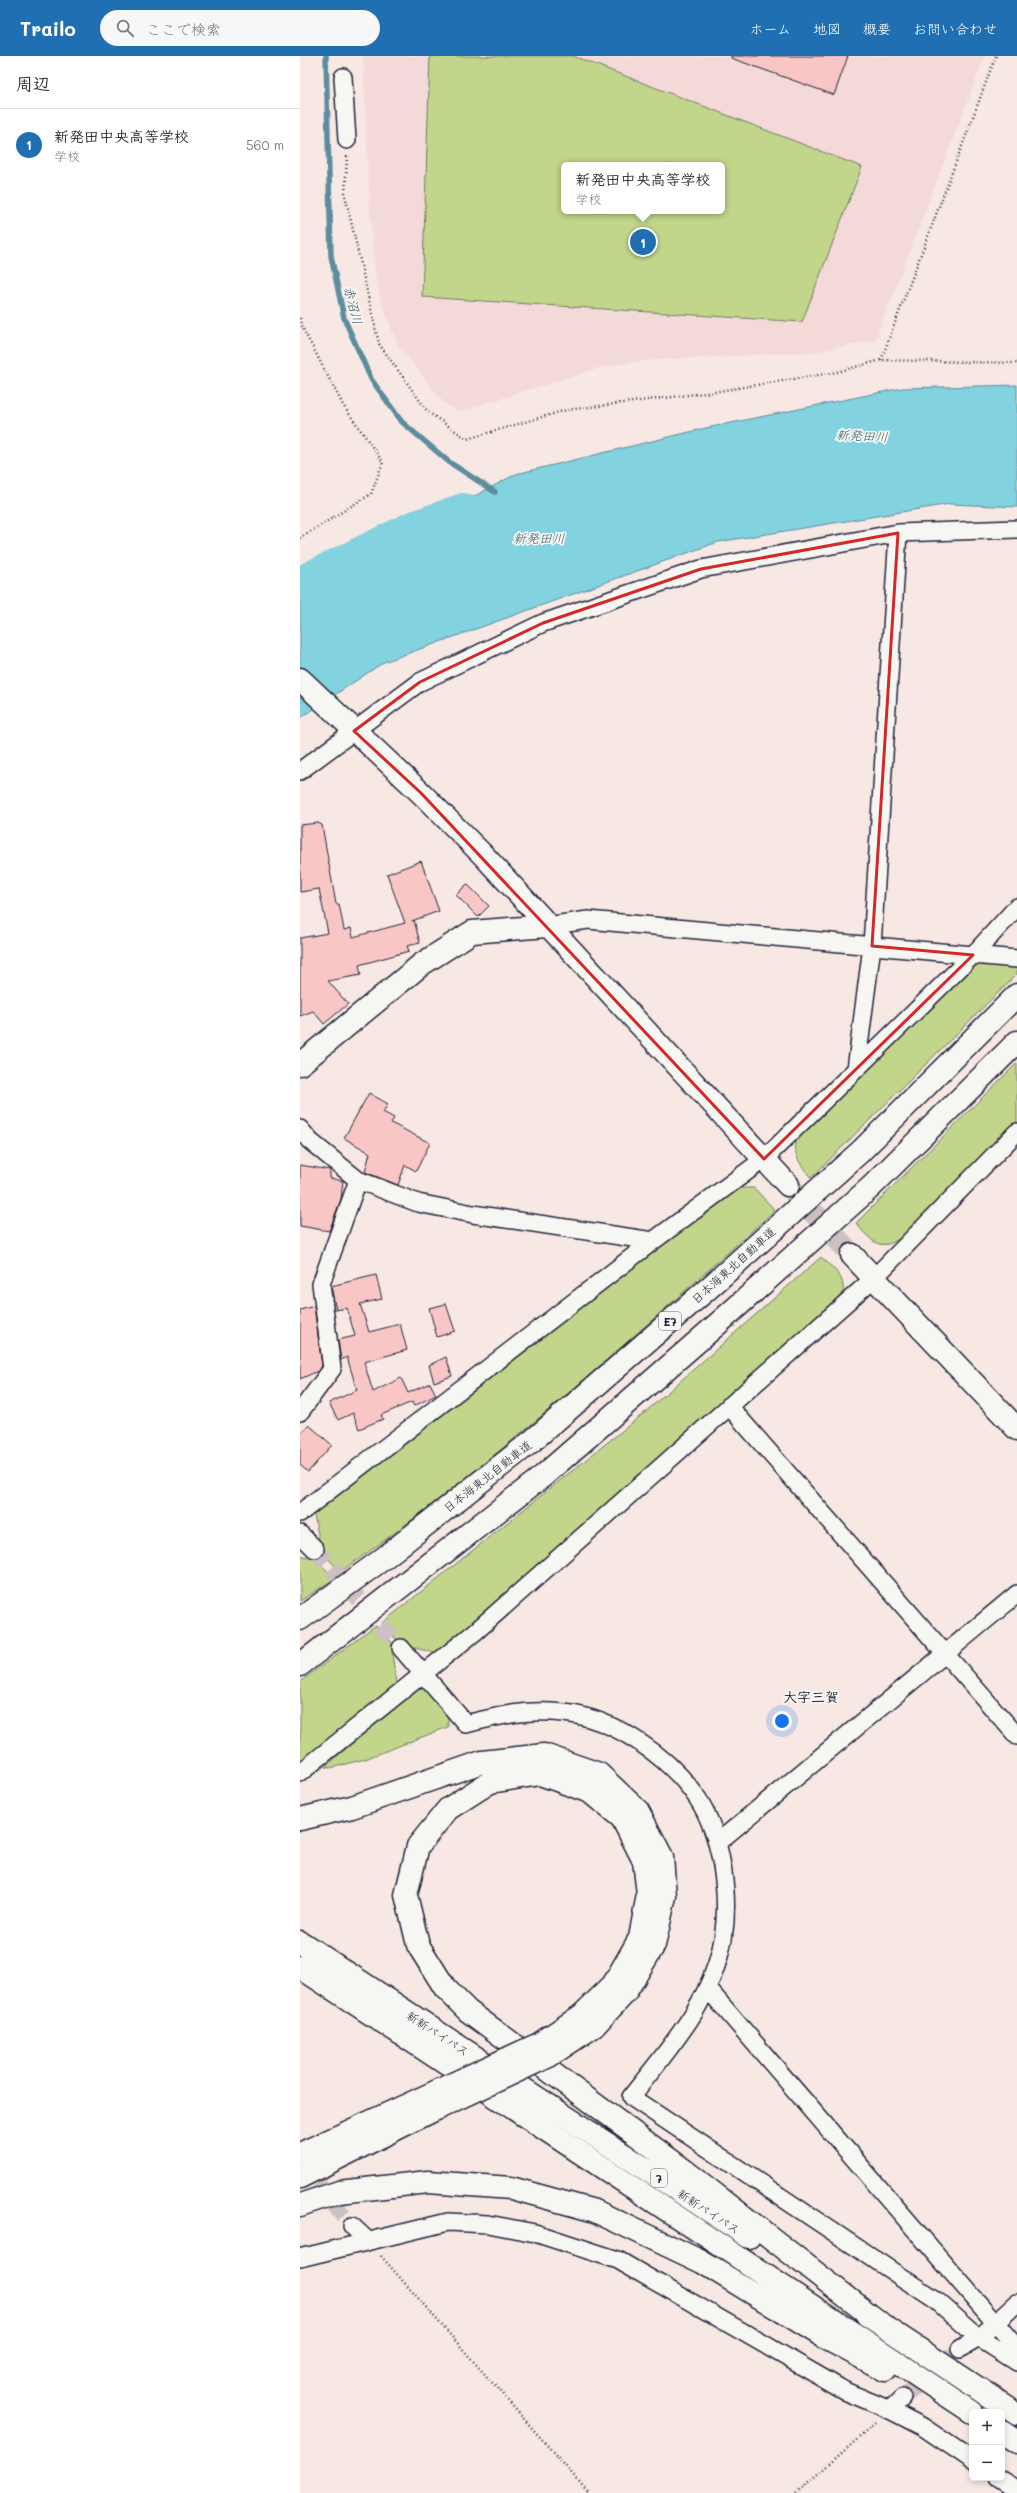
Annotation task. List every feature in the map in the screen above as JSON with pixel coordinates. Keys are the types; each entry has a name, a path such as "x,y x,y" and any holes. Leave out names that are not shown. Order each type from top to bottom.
{"main road":[{"path":"300,679 427,799 788,1185"},
{"path":"300,1064 422,964 472,932 547,926"},
{"name":"日本海東北自動車道","path":"300,1619 380,1561 532,1441 711,1286 861,1151 1017,995"},
{"path":"300,1665 543,1476 871,1187 1017,1042"},
{"path":"852,1255 1017,1429"},
{"path":"300,1819 352,1807 482,1762 544,1755 599,1774 638,1811 662,1857 665,1896 654,1945 625,1993 588,2021 539,2044 427,2104 300,2177"},
{"path":"588,2021 612,1985 640,1938 648,1894 644,1861 622,1818 590,1792 540,1774 490,1782 448,1809 418,1846 406,1895 418,1945 445,1988 468,2011 684,2170 880,2324"},
{"name":"新新バイパス","path":"300,1942 1017,2414"},
{"name":"新新バイパス","path":"300,1967 969,2410"},
{"path":"300,2154 427,2104"},
{"path":"300,2205 339,2192 428,2182 511,2188 595,2210 702,2262 830,2340 969,2416"},
{"path":"1005,2435 1017,2442"}],"street":[{"path":"343,77 347,140"},
{"path":"300,771 348,725 420,682 543,623 701,569 898,533 1017,529"},
{"path":"856,1069 872,946 898,533"},
{"path":"300,1514 653,1241 764,1159 973,955 1017,907"},
{"path":"547,926 588,920 1017,959"},
{"path":"300,1129 310,1141 358,1180 425,1204 473,1214 653,1241"},
{"path":"300,1773 475,1632 874,1278 1017,1132"},
{"path":"300,1412 332,1369 321,1284 358,1180"},
{"path":"729,1406 1017,1736"},
{"path":"300,1534 315,1549"},
{"path":"717,1843 1017,1594"},
{"path":"401,1648 466,1724 517,1711 565,1713 618,1728 661,1758 698,1799 717,1843 726,1891 723,1939 708,1990 694,2014 631,2097 937,2301 979,2338 1017,2362"},
{"path":"708,1990 1017,2348"},
{"path":"300,2258 367,2240 448,2222 488,2224 535,2234 618,2260 847,2392 896,2404 923,2428 969,2458"},
{"path":"352,2226 367,2240"},
{"path":"960,2349 979,2338 1017,2303"},
{"path":"1003,2481 1017,2490"}],"path":[{"path":"881,360 996,56"},
{"path":"347,140 345,195 379,344 428,412 466,439 566,410 713,392 837,372 881,360 1017,363"},
{"path":"300,318 301,325 343,405 383,462 371,494 300,538"},
{"path":"367,2240 589,2493"},
{"path":"796,2493 896,2404"}],"highlighted area":[{"path":"898,533 872,946 973,955 764,1159 421,793 354,731 420,682 543,623 701,569"}],"shaded area":[{"path":"363,56 985,56 875,341 813,352 641,361 602,367 458,412 442,401 397,343 380,298 375,271 370,212"}],"green space":[{"path":"430,56 573,56 862,167 802,322 422,297"},
{"path":"1017,960 1017,974 811,1178 797,1158 795,1147 798,1134 979,961"},
{"path":"1017,1063 1017,1122 912,1230 903,1237 888,1244 876,1243 870,1239 856,1223"},
{"path":"738,1188 754,1188 773,1208 773,1212 615,1353 508,1444 397,1531 340,1572 317,1546 320,1543 313,1511 625,1267"},
{"path":"821,1257 840,1276 843,1287 842,1303 439,1654 411,1647 405,1640 401,1645 382,1623 643,1414"},
{"path":"311,1552 334,1579 300,1601 300,1555 307,1557"},
{"path":"376,1625 398,1649 392,1652 397,1690 300,1769 300,1682"},
{"path":"417,1686 423,1687 448,1713 448,1727 365,1759 330,1768 325,1767"}],"water":[{"name":"新発田川","path":"1017,385 1017,507 950,504 718,542 384,662 300,718 300,589 516,474 706,428 902,388"}],"building":[{"path":"731,56 848,56 834,95 731,58"},
{"path":"318,823 322,825 336,904 339,904 344,930 351,928 353,937 405,923 387,874 421,861 439,911 414,920 420,943 407,946 409,951 359,965 361,975 328,981 348,1004 324,1024 313,1011 300,1016 300,938 328,933 319,889 300,892 300,825"},
{"path":"467,884 489,906 478,917 456,895"},
{"path":"369,1093 388,1104 383,1112 394,1118 391,1123 430,1143 416,1171 405,1165 398,1185 365,1172 370,1153 344,1138"},
{"path":"300,1165 330,1170 330,1178 343,1181 341,1199 329,1231 300,1226"},
{"path":"376,1275 382,1299 360,1304 369,1332 400,1324 407,1350 364,1362 373,1392 401,1378 408,1393 430,1383 436,1395 414,1406 412,1402 381,1415 383,1419 359,1429 353,1413 338,1420 329,1403 357,1390 347,1357 341,1360 338,1340 355,1336 347,1308 336,1310 331,1286"},
{"path":"446,1304 455,1331 437,1337 429,1308"},
{"path":"314,1306 322,1366 318,1371 300,1379 300,1310"},
{"path":"446,1357 452,1376 434,1382 429,1365"},
{"path":"309,1425 332,1445 308,1472 300,1465 300,1435"}],"waterway":[{"name":"赤沼川","path":"326,56 331,256 344,318 371,379 402,422 449,462 495,492"},
{"name":"新発田川","path":"300,582 413,527 463,509"}],"tunnel":[{"path":"788,1185 852,1255"},
{"path":"315,1549 401,1648"},
{"path":"301,2164 352,2226"},
{"path":"902,2398 960,2349"}],"place":[{"name":"新発田中央高等学校","path":"643,242"}],"district":[{"name":"大字三賀","path":"811,1696"}]}
